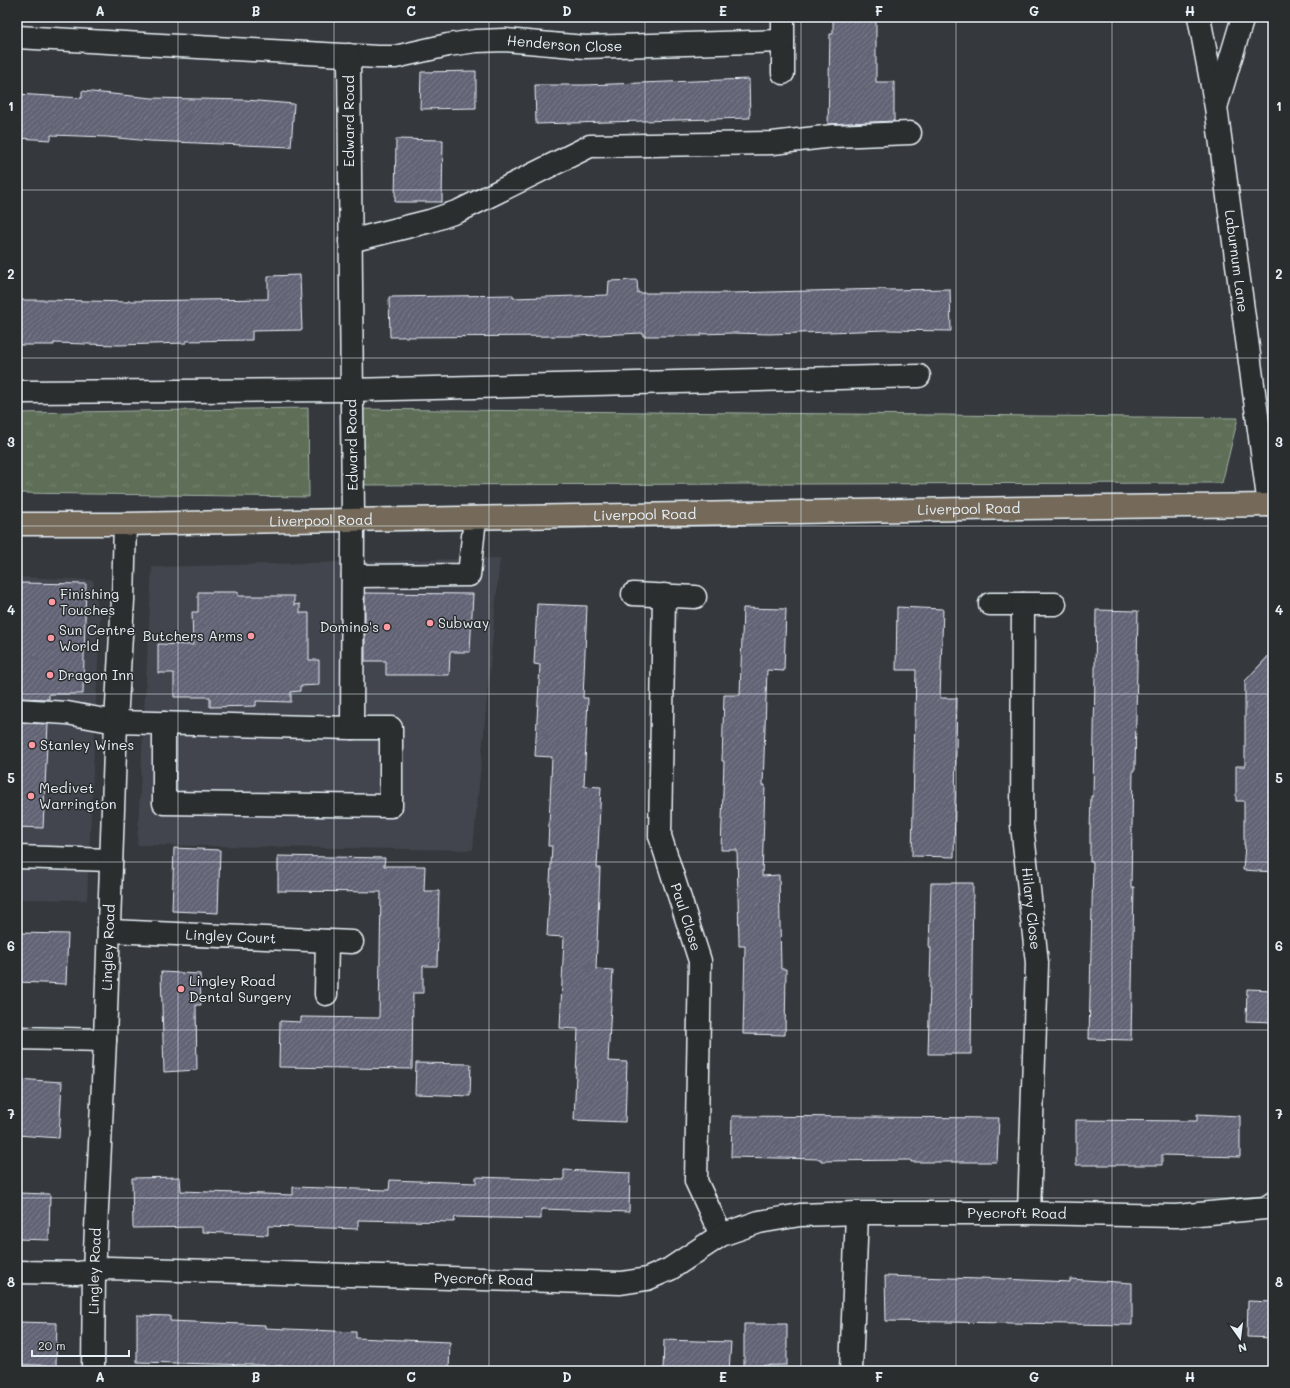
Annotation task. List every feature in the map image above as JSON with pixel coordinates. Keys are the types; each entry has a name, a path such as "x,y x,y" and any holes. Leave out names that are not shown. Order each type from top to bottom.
{"highway":[{"name":"Liverpool Road","path":"17,524 125,524 1014,508 1271,505"}],"street":[{"path":"783,17 783,73"},
{"name":"Laburnum Lane","path":"1199,17 1216,107 1271,505"},
{"path":"1216,107 1243,17"},
{"name":"Edward Road","path":"17,37 349,55 353,520 352,728"},
{"name":"Henderson Close","path":"349,55 395,57 455,44 476,41 505,40 585,47 783,41"},
{"path":"350,241 430,221 459,211 590,146 774,143 833,136 910,133"},
{"path":"17,392 351,390 919,376"},
{"path":"353,576 469,575 475,518"},
{"name":"Lingley Road","path":"93,1371 94,1271 110,932 116,722 123,600 125,524"},
{"path":"633,594 695,597"},
{"name":"Paul Close","path":"664,595 660,836 700,961 696,1181 721,1235"},
{"path":"990,604 1055,604"},
{"name":"Hilary Close","path":"1023,604 1022,825 1037,963 1029,1213"},
{"path":"17,710 67,713 116,722 164,723 352,728 391,728 390,806 164,803 164,723"},
{"path":"17,857 111,860"},
{"name":"Lingley Court","path":"110,932 352,942"},
{"path":"326,994 327,941"},
{"path":"17,1038 105,1040"},
{"name":"Pyecroft Road","path":"17,1272 74,1273 109,1268 621,1284 646,1279 670,1270 721,1235 759,1222 800,1215 857,1213 1029,1213 1176,1216 1265,1208 1273,1203"},
{"path":"851,1371 857,1213"}],"shaded area":[{"path":"500,558 473,850 137,845 152,567"},
{"path":"17,577 93,580 100,618 87,900 17,899"}],"green space":[{"path":"308,408 309,497 17,493 17,413"},
{"path":"351,409 1238,418 1222,483 345,485"}],"building":[{"path":"833,17 876,17 876,82 894,82 894,121 828,124 830,34 833,34"},
{"path":"476,71 476,108 420,109 421,72"},
{"path":"749,79 750,118 536,124 535,85 585,85"},
{"path":"82,91 152,98 246,100 294,104 291,147 51,135 51,140 17,138 17,94 82,98"},
{"path":"396,139 443,140 442,202 395,202"},
{"path":"300,275 302,330 252,331 252,340 186,341 186,343 119,345 54,343 54,345 17,345 17,300 128,302 268,299 268,276"},
{"path":"637,280 638,293 732,293 950,289 951,331 887,330 769,334 733,333 701,334 701,336 643,336 643,333 575,336 390,337 389,297 513,295 513,298 608,295 609,281"},
{"path":"18,583 86,584 83,694 49,694 49,699 17,698"},
{"name":"Butchers Arms","path":"198,592 238,592 238,596 294,596 294,605 300,604 300,613 309,613 309,660 319,660 319,685 300,686 300,691 291,692 291,702 256,701 256,706 210,707 210,697 174,697 174,673 158,673 158,644 193,645 192,612 198,612"},
{"path":"365,593 473,594 470,652 450,652 449,675 386,675 386,661 365,661"},
{"path":"537,604 587,606 583,698 588,698 584,786 601,787 597,868 600,868 596,969 613,970 608,1061 627,1062 625,1122 574,1120 578,1029 560,1028 564,937 547,936 552,846 548,846 552,757 535,756 540,665 534,664"},
{"path":"897,607 943,609 940,698 957,698 954,857 912,856 916,670 896,670"},
{"path":"743,608 786,609 784,671 767,670 763,785 765,785 762,876 779,875 781,969 786,969 785,1035 743,1034 745,946 739,946 737,850 721,850 724,761 722,761 724,695 740,695"},
{"path":"1096,610 1138,611 1131,887 1134,887 1131,1040 1089,1039 1093,862 1090,862 1090,830 1091,796 1093,796"},
{"path":"1273,651 1273,872 1243,870 1245,845 1244,801 1236,801 1236,766 1245,766 1245,681"},
{"path":"17,723 48,724 43,828 17,827"},
{"path":"174,848 220,850 218,913 172,911"},
{"path":"278,856 385,858 384,866 425,866 424,891 439,891 437,966 423,966 423,993 413,993 412,1069 279,1067 280,1021 301,1022 301,1017 379,1018 381,892 278,891"},
{"path":"931,883 973,883 971,1054 928,1054"},
{"path":"17,933 68,934 66,984 17,982"},
{"path":"161,972 200,974 201,1005 196,1005 197,1070 164,1072"},
{"path":"1247,989 1273,990 1273,1022 1246,1021"},
{"path":"416,1063 471,1064 470,1096 415,1094"},
{"path":"17,1079 62,1082 59,1138 17,1135"},
{"path":"1197,1114 1240,1116 1240,1157 1162,1155 1162,1165 1076,1165 1076,1120 1197,1121"},
{"path":"732,1116 999,1118 997,1162 911,1162 911,1160 821,1161 821,1159 731,1157"},
{"path":"564,1170 630,1173 629,1212 541,1209 541,1219 455,1217 454,1222 358,1220 358,1229 268,1226 268,1235 202,1232 202,1227 133,1228 132,1178 180,1177 181,1191 293,1195 293,1187 389,1190 390,1180 476,1183 476,1177 564,1180"},
{"path":"17,1193 50,1194 49,1240 17,1239"},
{"path":"885,1276 1070,1282 1070,1279 1132,1283 1132,1325 886,1321"},
{"path":"1248,1301 1273,1302 1273,1338 1247,1337"},
{"path":"137,1315 170,1316 170,1321 265,1325 265,1328 356,1332 356,1338 450,1342 449,1371 289,1370 289,1366 137,1362"},
{"path":"17,1322 57,1323 56,1366 17,1364"},
{"path":"744,1324 787,1324 787,1365 744,1366"},
{"path":"664,1340 731,1342 729,1371 663,1371"}],"place":[{"name":"Finishing Touches","path":"52,602"},
{"name":"Subway","path":"430,623"},
{"name":"Domino's","path":"387,627"},
{"name":"Butchers Arms","path":"251,636"},
{"name":"Sun Centre World","path":"51,638"},
{"name":"Dragon Inn","path":"50,675"},
{"name":"Stanley Wines","path":"32,745"},
{"name":"Medivet Warrington","path":"31,796"},
{"name":"Lingley Road Dental Surgery","path":"181,989"}]}
